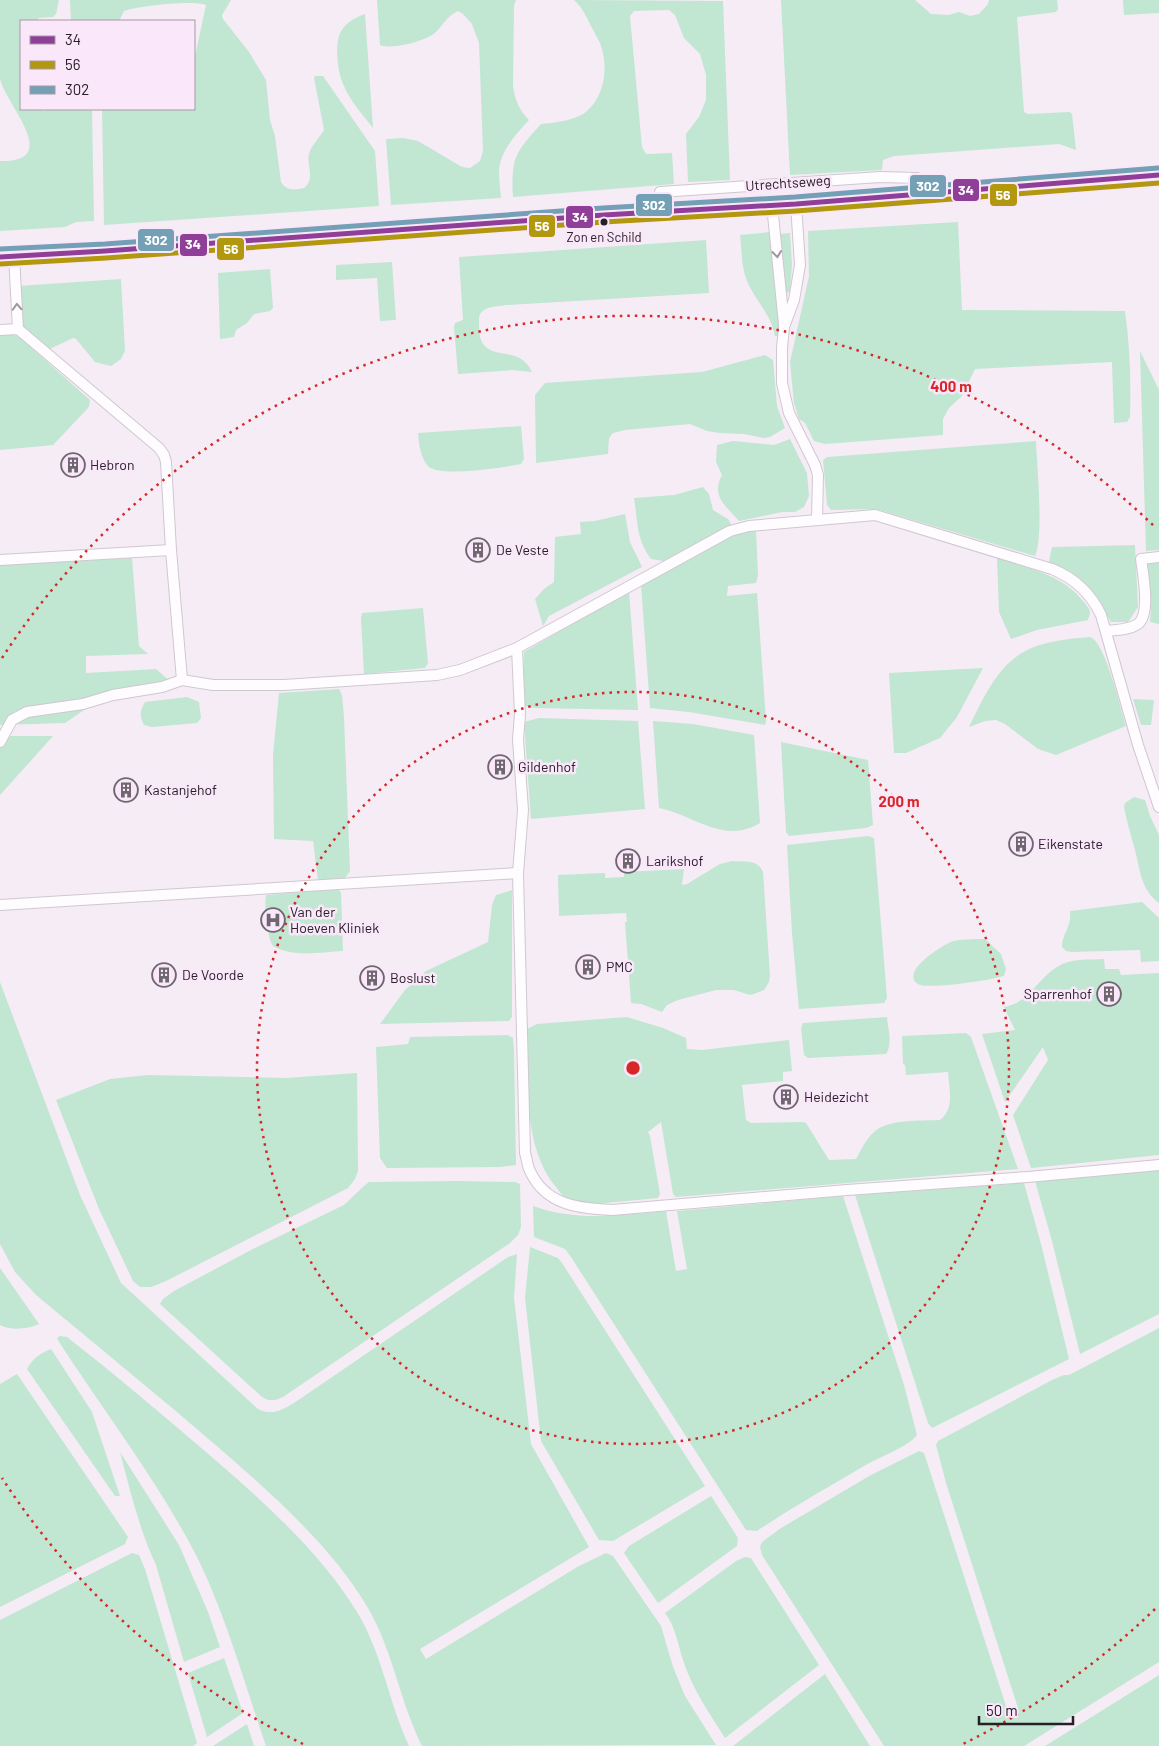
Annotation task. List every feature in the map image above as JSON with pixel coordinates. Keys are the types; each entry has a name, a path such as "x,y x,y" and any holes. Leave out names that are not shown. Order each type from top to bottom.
{"main road":[{"name":"Utrechtseweg","path":"7,256 115,250 604,214 772,206 881,196 1159,176"}],"street":[{"name":"Utrechtseweg","path":"660,192 880,177 916,178"},
{"name":"Utrechtseweg","path":"784,327 794,300 798,276 799,241 796,204"},
{"name":"Utrechtseweg","path":"772,206 784,327 782,383 789,413 815,465 818,481 817,520"},
{"path":"7,256 18,329 159,448 164,455 182,680"},
{"path":"0,330 18,329"},
{"path":"0,742 12,720 27,712 83,704 113,694 162,687 182,680 213,685 284,685 437,675 460,670 517,648 730,531 749,526 875,516 1052,569 1071,579 1088,594 1098,607 1107,631 1138,745 1159,807"},
{"path":"0,560 171,550"},
{"path":"1107,631 1135,626 1142,619 1145,605 1142,559 1159,557"},
{"path":"517,648 520,714 518,739 523,810 518,873 525,1152 529,1171 540,1188 556,1200 581,1208 612,1210 1047,1176 1159,1165"},
{"path":"0,905 518,873"}],"green space":[{"path":"0,0 59,0 56,14 53,17 38,18 38,20 20,20 20,110 92,110 94,221 76,222 65,227 0,231 0,161 19,159 28,152 30,142 0,78"},
{"path":"70,0 231,0 222,15 223,19 249,52 266,80 270,120 275,136 283,185 291,189 301,189 308,184 310,176 309,154 324,130 314,78 315,76 323,76 375,151 379,206 104,225 102,110 195,110 195,56 206,5 178,3 132,9 124,11 120,20 71,20"},
{"path":"377,0 516,0 514,5 513,86 518,104 529,120 514,137 500,163 501,198 391,205 386,139 403,138 418,141 462,167 470,168 480,161 483,151 479,43 472,24 458,11 448,18 436,32 425,39 400,45 380,45"},
{"path":"574,0 723,1 730,180 688,182 686,134 699,117 706,100 706,75 700,54 684,38 675,15 669,10 634,11 630,16 642,147 646,154 672,153 674,184 513,197 514,164 516,156 525,142 541,124 571,119 586,112 597,98 604,80 604,61 600,43 586,15"},
{"path":"781,0 915,0 931,14 949,15 959,12 970,16 979,14 988,4 989,0 1057,0 1058,9 1056,12 1017,17 1024,112 1028,114 1070,112 1072,114 1076,150 1059,144 894,156 883,160 882,170 790,175"},
{"path":"1123,0 1159,0 1159,13 1124,15"},
{"path":"365,14 373,128 347,92 340,75 337,54 339,36 343,28"},
{"path":"958,222 962,310 1125,311 1130,377 1130,417 1127,422 1114,423 1112,362 975,369 962,396 949,408 943,419 943,435 825,444 814,441 805,423 799,419 794,403 790,362 809,276 808,231"},
{"path":"771,232 779,318 778,336 775,336 770,320 745,276 740,235"},
{"path":"790,233 792,265 790,291 787,293 785,292 780,234"},
{"path":"706,240 709,293 506,305 488,308 481,312 479,316 479,333 483,344 488,349 521,359 532,372 512,370 458,374 454,327 455,323 463,320 459,257"},
{"path":"392,262 396,320 380,321 377,278 336,280 336,265"},
{"path":"270,269 273,308 270,311 254,314 247,323 236,330 234,337 220,339 218,273"},
{"path":"121,279 125,351 121,359 111,366 95,362 76,339 73,338 50,349 21,324 18,286"},
{"path":"0,335 19,337 90,400 89,407 53,445 0,450"},
{"path":"1140,351 1159,390 1159,550 1146,551"},
{"path":"765,355 773,360 777,406 785,428 770,437 719,433 707,431 690,424 625,430 613,433 609,438 608,454 536,463 535,395 545,383 702,372"},
{"path":"521,426 524,459 521,464 472,471 444,471 428,466 420,450 418,433"},
{"path":"790,439 807,473 809,496 804,507 795,512 782,512 739,521 719,495 719,482 722,475 716,462 717,445 733,441 774,445"},
{"path":"1036,441 1040,517 1038,546 1035,556 876,509 831,510 827,505 823,460 827,457"},
{"path":"703,487 709,494 713,510 728,519 732,526 663,561 651,559 640,537 634,498 674,495"},
{"path":"625,514 630,542 642,567 549,616 543,626 535,599 545,588 554,582 555,537 581,534 580,522 595,521"},
{"path":"754,529 756,531 758,576 756,583 728,586 727,596 757,593 765,725 689,712 650,708 641,585 715,542"},
{"path":"1135,545 1138,607 1128,622 1111,622 1092,594 1078,579 1049,562 1052,547"},
{"path":"132,558 139,646 148,654 86,656 86,673 156,669 173,684 93,704 65,723 0,725 0,565"},
{"path":"997,558 1033,569 1066,585 1088,608 1090,613 1088,620 1037,630 1011,639 999,612"},
{"path":"1159,560 1159,624 1150,622 1151,608 1146,563"},
{"path":"629,591 638,710 536,708 524,706 524,652"},
{"path":"423,608 428,663 425,668 364,674 362,613"},
{"path":"1090,637 1096,641 1107,663 1126,726 1056,755 1038,749 1005,724 996,720 985,721 969,727 983,699 1001,671 1016,657 1041,645 1061,640"},
{"path":"983,668 957,717 940,738 906,753 894,753 889,673"},
{"path":"339,689 342,695 344,717 350,871 345,878 318,880 313,841 274,839 273,755 279,693"},
{"path":"187,697 199,702 201,718 197,723 152,727 144,725 141,713 145,702"},
{"path":"1133,699 1154,700 1151,725 1141,725"},
{"path":"539,718 638,721 645,809 531,819 524,722"},
{"path":"653,721 693,724 754,735 760,823 747,829 721,830 659,808"},
{"path":"0,736 53,736 0,795"},
{"path":"781,742 868,760 873,825 866,828 789,836 786,832"},
{"path":"1134,797 1145,800 1159,835 1159,903 1148,892 1142,879 1126,818 1125,803"},
{"path":"868,836 874,838 887,998 884,1003 799,1009 787,845"},
{"path":"732,861 754,863 763,872 770,976 764,990 754,994 750,995 734,990 716,990 678,1000 667,1005 662,1012 641,1004 631,1003 626,913 559,916 558,875 605,873 605,878 624,877 624,872 684,869 682,885 687,884 720,864"},
{"path":"338,889 341,893 343,951 298,953 281,950 273,946 266,921 266,895"},
{"path":"512,890 512,1017 509,1021 380,1024 405,990 426,971 488,942 492,905 496,895"},
{"path":"1142,902 1159,918 1159,961 1141,962 1140,950 1072,952 1066,951 1062,947 1070,922 1070,911"},
{"path":"985,939 1001,954 1006,969 1004,976 974,982 934,986 918,984 914,979 914,973 918,966 946,944 954,941"},
{"path":"1104,959 1105,969 1119,969 1121,975 1159,973 1159,1155 1031,1168 1013,1115 1048,1060 1043,1047 1005,1102 982,1034 1015,1030 1004,1007 1020,1001 1057,967 1074,961"},
{"path":"0,982 80,1195 121,1283 258,1409 273,1412 294,1403 508,1257 517,1254 514,1298 531,1444 589,1547 420,1649 426,1659 579,1566 606,1553 613,1556 661,1626 673,1667 685,1696 716,1745 422,1746 414,1729 377,1624 354,1586 319,1543 280,1503 239,1466 174,1409 36,1295 15,1272 0,1244"},
{"path":"627,1017 663,1028 686,1038 687,1049 702,1050 789,1040 792,1071 783,1072 783,1081 742,1085 746,1120 751,1123 806,1123 829,1160 856,1159 871,1135 887,1125 940,1120 948,1110 950,1098 948,1072 906,1075 905,1065 903,1064 902,1036 966,1033 971,1037 1018,1169 676,1197 673,1194 661,1122 648,1132 660,1194 658,1198 595,1204 565,1197 545,1170 537,1152 532,1132 527,1091 525,1030 537,1024"},
{"path":"887,1017 890,1041 886,1054 808,1058 804,1055 801,1028 803,1023"},
{"path":"508,1035 513,1038 514,1051 516,1165 500,1167 387,1168 380,1158 376,1047 408,1044 410,1037"},
{"path":"357,1073 358,1171 348,1188 166,1281 151,1287 140,1287 133,1281 99,1209 56,1100 110,1079 148,1075 286,1078"},
{"path":"1159,1169 1159,1314 1080,1354 1035,1181"},
{"path":"369,1182 515,1182 520,1184 521,1227 518,1235 510,1243 283,1397 269,1400 261,1396 160,1304 163,1299 174,1291 251,1250 344,1205"},
{"path":"1024,1183 1069,1359 932,1428 928,1423 855,1195"},
{"path":"843,1196 904,1385 917,1435 907,1444 837,1482 757,1531 746,1530 571,1257 565,1249 534,1237 533,1206 549,1211 582,1216 666,1211 676,1271 687,1269 677,1211"},
{"path":"530,1247 558,1258 562,1263 705,1486 613,1541 599,1540 541,1441 525,1298"},
{"path":"0,1268 39,1324 20,1329 0,1325"},
{"path":"1159,1328 1159,1662 1024,1746 884,1746 762,1555 760,1547 762,1542 781,1528 871,1475 919,1451 924,1453 1008,1712 1018,1708 946,1483 936,1445 938,1441 1052,1380 1069,1375"},
{"path":"60,1336 67,1337 233,1475 309,1549 342,1590 366,1628 409,1746 266,1746 222,1614 188,1540 158,1489 59,1342 57,1338"},
{"path":"51,1349 92,1412 120,1496 115,1496 27,1369 37,1357"},
{"path":"17,1374 128,1537 125,1544 0,1607 0,1384"},
{"path":"120,1452 179,1545 208,1612 220,1647 184,1662 156,1565 135,1509"},
{"path":"711,1496 738,1538 737,1546 658,1603 624,1553 629,1546"},
{"path":"132,1553 139,1555 145,1569 197,1743 193,1746 0,1746 0,1620"},
{"path":"745,1557 751,1558 819,1665 725,1738 692,1683 674,1630 665,1613 736,1561"},
{"path":"224,1658 243,1713 207,1737 188,1673"},
{"path":"825,1674 870,1746 733,1746"},
{"path":"1159,1675 1159,1746 1045,1746"},
{"path":"247,1724 254,1746 213,1746"}],"transit line":[{"name":"302","path":"0,249 105,244 603,208 795,197 1158,168"},
{"name":"34","path":"0,257 604,215 796,204 1159,175"},
{"name":"56","path":"0,264 604,222 796,211 1159,183"}],"place":[{"name":"Zon en Schild","path":"604,222"},
{"name":"Hebron","path":"73,465"},
{"name":"De Veste","path":"478,550"},
{"name":"Gildenhof","path":"500,767"},
{"name":"Kastanjehof","path":"126,790"},
{"name":"Eikenstate","path":"1021,844"},
{"name":"Larikshof","path":"628,861"},
{"name":"Van der Hoeven Kliniek","path":"273,920"},
{"name":"PMC","path":"588,967"},
{"name":"De Voorde","path":"164,975"},
{"name":"Boslust","path":"372,978"},
{"name":"Sparrenhof","path":"1109,994"},
{"name":"Heidezicht","path":"786,1097"}]}
